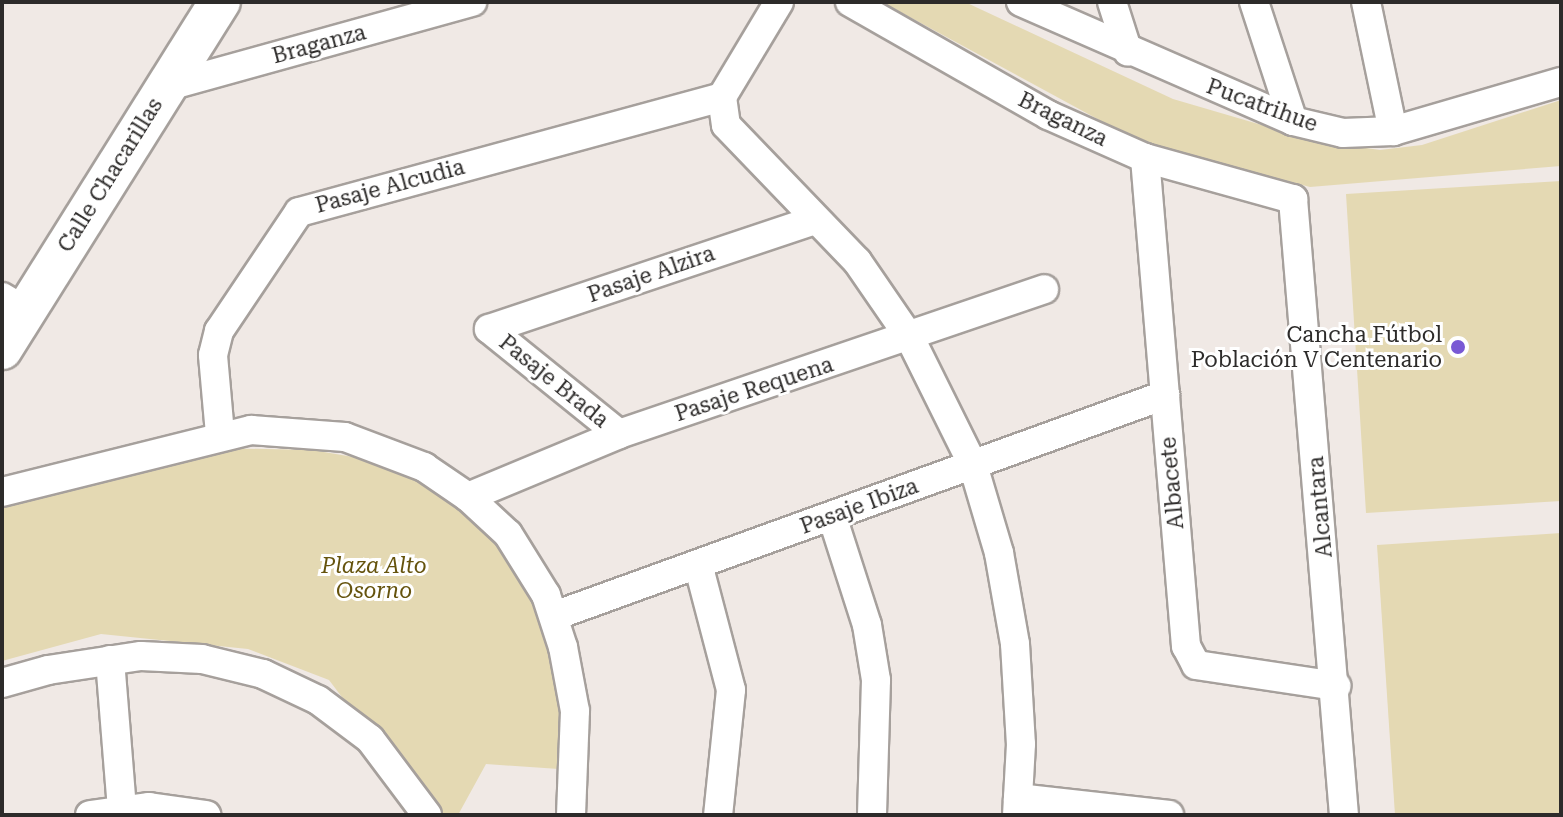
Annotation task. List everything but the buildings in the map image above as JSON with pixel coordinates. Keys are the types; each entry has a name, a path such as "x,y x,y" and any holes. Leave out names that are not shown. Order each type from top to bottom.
{"street":[{"name":"Calle Chacarillas","path":"2,349 14,304 165,87 220,2"},
{"name":"Braganza","path":"165,87 472,2"},
{"path":"779,2 722,97 726,125 814,220 857,261 910,338 973,465 999,553 1015,644 1018,806 1169,815"},
{"name":"Braganza","path":"850,2 1048,115 1145,158 1293,199"},
{"name":"Pucatrihue","path":"1021,2 1128,52 1293,121 1343,133 1393,131 1561,82"},
{"path":"1112,2 1128,52"},
{"path":"1254,2 1293,121"},
{"path":"1366,2 1393,131"},
{"name":"Pasaje Alcudia","path":"220,434 213,355 219,331 299,212 722,97"},
{"name":"Albacete","path":"1145,158 1186,646 1196,665 1336,686"},
{"name":"Alcantara","path":"1293,199 1336,686 1344,815"},
{"name":"Pasaje Alzira","path":"489,329 814,220"},
{"name":"Pasaje Requena","path":"468,497 619,434 910,338 1044,289"},
{"name":"Pasaje Brada","path":"489,329 619,434"},
{"name":"Pasaje Ibiza","path":"554,616 1165,395"},
{"path":"2,492 220,434 283,430 345,437 412,461 468,497 524,556 554,616 575,711 571,815"},
{"path":"832,516 867,625 876,680 872,815"},
{"path":"698,564 731,690 718,815"},
{"path":"2,683 110,660 202,659 291,685 370,739 427,815"},
{"path":"110,660 122,810"},
{"path":"90,815 175,808 206,815"}],"green space":[{"path":"882,2 965,2 1173,99 1317,141 1380,150 1422,145 1561,100 1561,166 1310,187 1138,141"},
{"name":"Cancha Fútbol Población V Centenario","path":"1561,181 1561,501 1366,513 1346,194"},
{"name":"Plaza Alto Osorno","path":"212,448 312,450 377,461 426,477 468,507 515,562 539,611 554,661 564,730 559,769 486,764 458,815 431,815 329,680 248,649 101,634 2,661 2,498"},
{"path":"1561,533 1561,815 1395,815 1377,545"}],"place":[{"name":"Cancha Fútbol Población V Centenario","path":"1458,347"}]}
